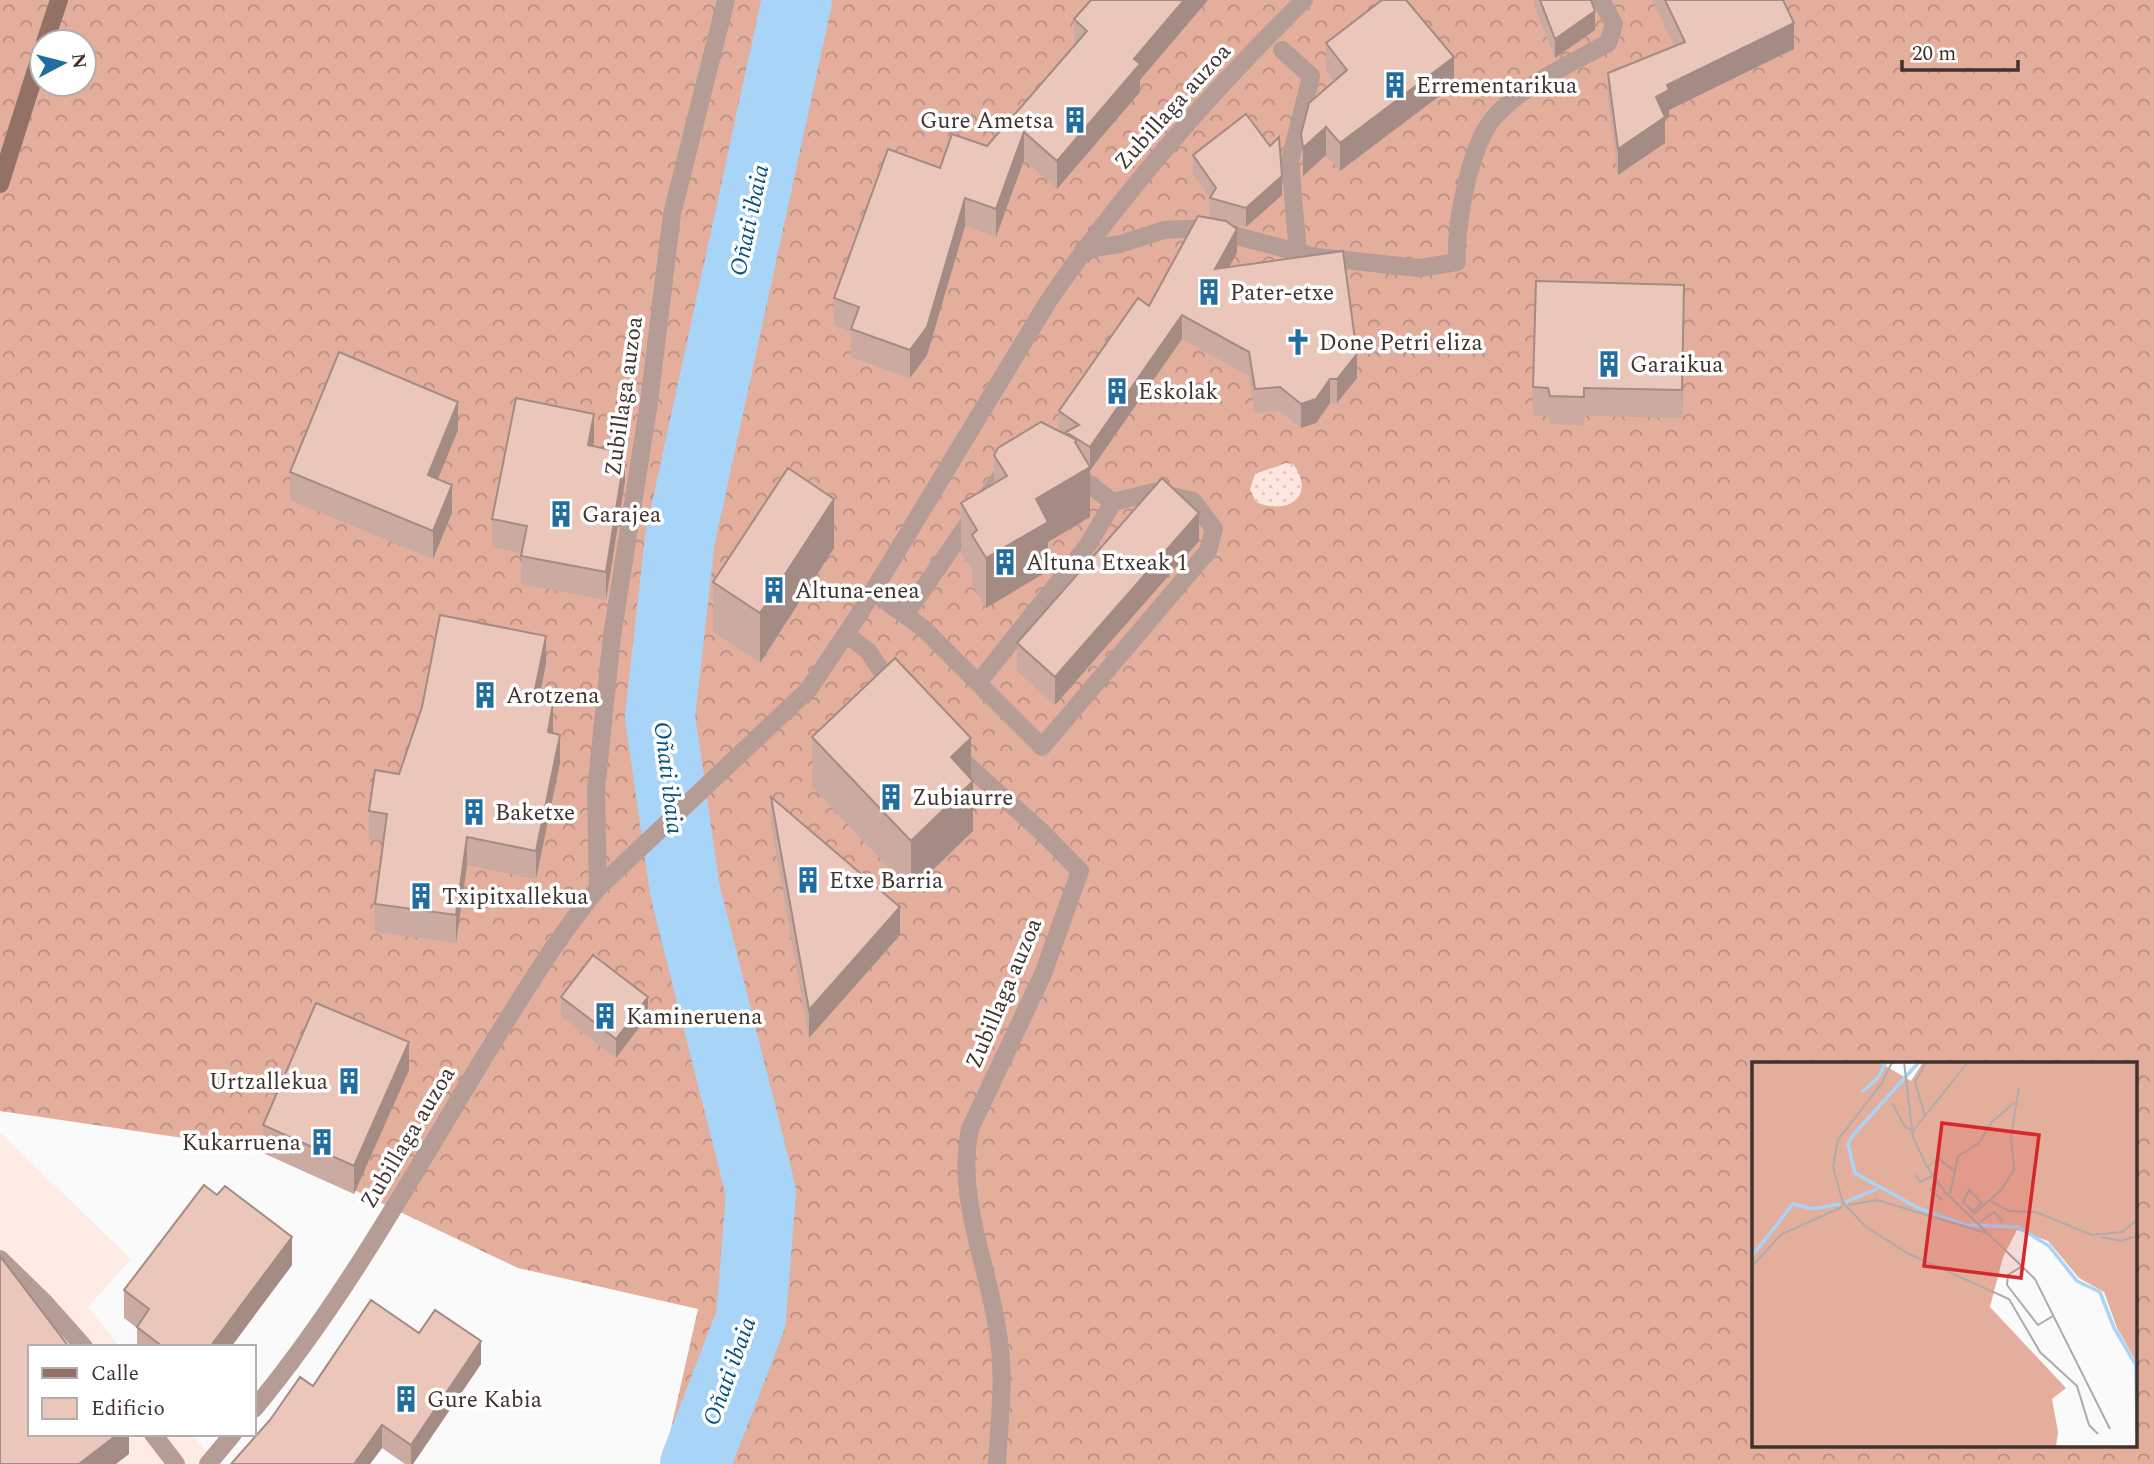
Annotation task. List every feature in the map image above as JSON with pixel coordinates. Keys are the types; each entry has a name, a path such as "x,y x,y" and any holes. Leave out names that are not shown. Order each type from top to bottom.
{"main road":[{"path":"50,28 59,0"},
{"path":"0,184 28,95"}],"street":[{"name":"Zubillaga auzoa","path":"598,888 596,790 612,636 649,402 671,214 726,0"},
{"name":"Zubillaga auzoa","path":"256,1406 332,1305 517,1003 575,916 598,888 809,689 873,592 1049,300 1083,250 1139,177 1199,108 1304,0"},
{"path":"1083,250 1120,244 1164,230 1206,228 1225,230 1298,253 1419,268 1457,262 1455,235 1464,189 1482,140 1495,115 1523,91 1608,43 1614,24 1601,0"},
{"path":"1282,50 1311,76 1290,162 1298,253"},
{"path":"905,615 1003,470 1015,460 1027,459"},
{"path":"1050,462 1063,465 1113,502"},
{"path":"873,592 923,628 978,683 1042,747 1208,551 1214,529 1193,501 1154,492 1113,502 1088,545 978,683"},
{"path":"846,634 868,651 887,682 902,699"},
{"name":"Zubillaga auzoa","path":"943,742 1042,832 1080,871 1043,974 970,1129 966,1151 971,1215 989,1280 999,1340 1003,1392 998,1464"},
{"path":"0,1259 45,1303 82,1345"},
{"path":"155,1436 176,1464"},
{"path":"208,1464 231,1436"}],"shaded area":[{"path":"1286,463 1293,464 1300,475 1300,494 1288,505 1267,506 1256,502 1250,489 1255,474"},
{"path":"0,1133 131,1259 88,1307 118,1345 28,1345 28,1436 194,1436 218,1464 0,1464"}],"green space":[{"path":"0,0 2154,0 2154,1464 663,1464 698,1309 518,1268 272,1151 0,1111"}],"building":[{"path":"1091,0 1184,0 1134,59 1140,64 1057,161 1024,132 996,209 965,198 927,327 910,350 851,329 859,307 834,298 888,149 940,168 952,134 987,146 1087,31 1074,19"},
{"name":"Errementarikua","path":"1382,0 1406,0 1454,57 1340,143 1326,127 1303,148 1301,134 1309,103 1347,70 1326,43"},
{"path":"1540,0 1591,0 1595,11 1555,39"},
{"path":"1665,0 1783,0 1794,23 1667,85 1669,90 1656,97 1665,117 1618,149 1608,73 1685,42"},
{"path":"1246,114 1270,146 1279,137 1282,176 1246,208 1210,198 1216,188 1193,155"},
{"path":"1198,216 1226,221 1237,229 1215,269 1343,251 1357,354 1337,379 1330,379 1316,399 1301,404 1280,387 1255,389 1249,352 1182,315 1090,447 1066,432 1079,425 1059,411 1138,298 1149,306"},
{"name":"Garaikua","path":"1536,281 1684,285 1682,390 1584,388 1584,397 1550,396 1548,388 1533,387"},
{"path":"339,352 458,402 428,475 452,485 433,531 290,472"},
{"name":"Garajea","path":"516,398 594,414 588,445 625,453 606,572 521,556 527,526 492,519"},
{"path":"1041,422 1077,440 1075,442 1090,467 1036,499 1048,522 986,558 972,535 977,530 961,503 1007,476 994,455 998,448"},
{"path":"788,468 834,499 760,613 713,582"},
{"path":"1162,478 1199,513 1055,677 1017,643"},
{"path":"440,615 546,636 533,699 553,703 548,732 560,735 536,851 467,837 456,915 375,904 387,814 369,811 375,770 399,774 422,707"},
{"path":"895,658 971,738 951,757 973,781 911,841 812,737"},
{"name":"Etxe Barria","path":"771,797 900,907 809,1010"},
{"path":"593,955 648,997 616,1039 561,997"},
{"path":"316,1003 409,1042 354,1166 263,1125"},
{"path":"204,1185 217,1195 225,1186 292,1237 211,1345 160,1345 137,1327 149,1309 124,1290"},
{"path":"0,1256 67,1345 28,1345 28,1436 115,1436 79,1464 0,1464"},
{"path":"371,1300 419,1333 435,1310 481,1341 411,1445 382,1425 354,1464 231,1464 270,1420 300,1377 313,1386"}],"waterway":[{"name":"Oñati ibaia","path":"695,1464 751,1319 761,1192 685,891 660,717 680,539 797,0"}],"place":[{"name":"Errementarikua","path":"1395,85"},
{"name":"Gure Ametsa","path":"1075,120"},
{"name":"Pater-etxe","path":"1209,292"},
{"name":"Done Petri eliza","path":"1298,342"},
{"name":"Garaikua","path":"1609,364"},
{"name":"Eskolak","path":"1117,391"},
{"name":"Garajea","path":"561,514"},
{"name":"Altuna Etxeak 1","path":"1005,562"},
{"name":"Altuna-enea","path":"774,590"},
{"name":"Arotzena","path":"485,695"},
{"name":"Zubiaurre","path":"891,797"},
{"name":"Baketxe","path":"474,812"},
{"name":"Etxe Barria","path":"808,880"},
{"name":"Txipitxallekua","path":"421,896"},
{"name":"Kamineruena","path":"605,1016"},
{"name":"Urtzallekua","path":"349,1081"},
{"name":"Kukarruena","path":"322,1142"},
{"name":"Gure Kabia","path":"406,1399"}]}
